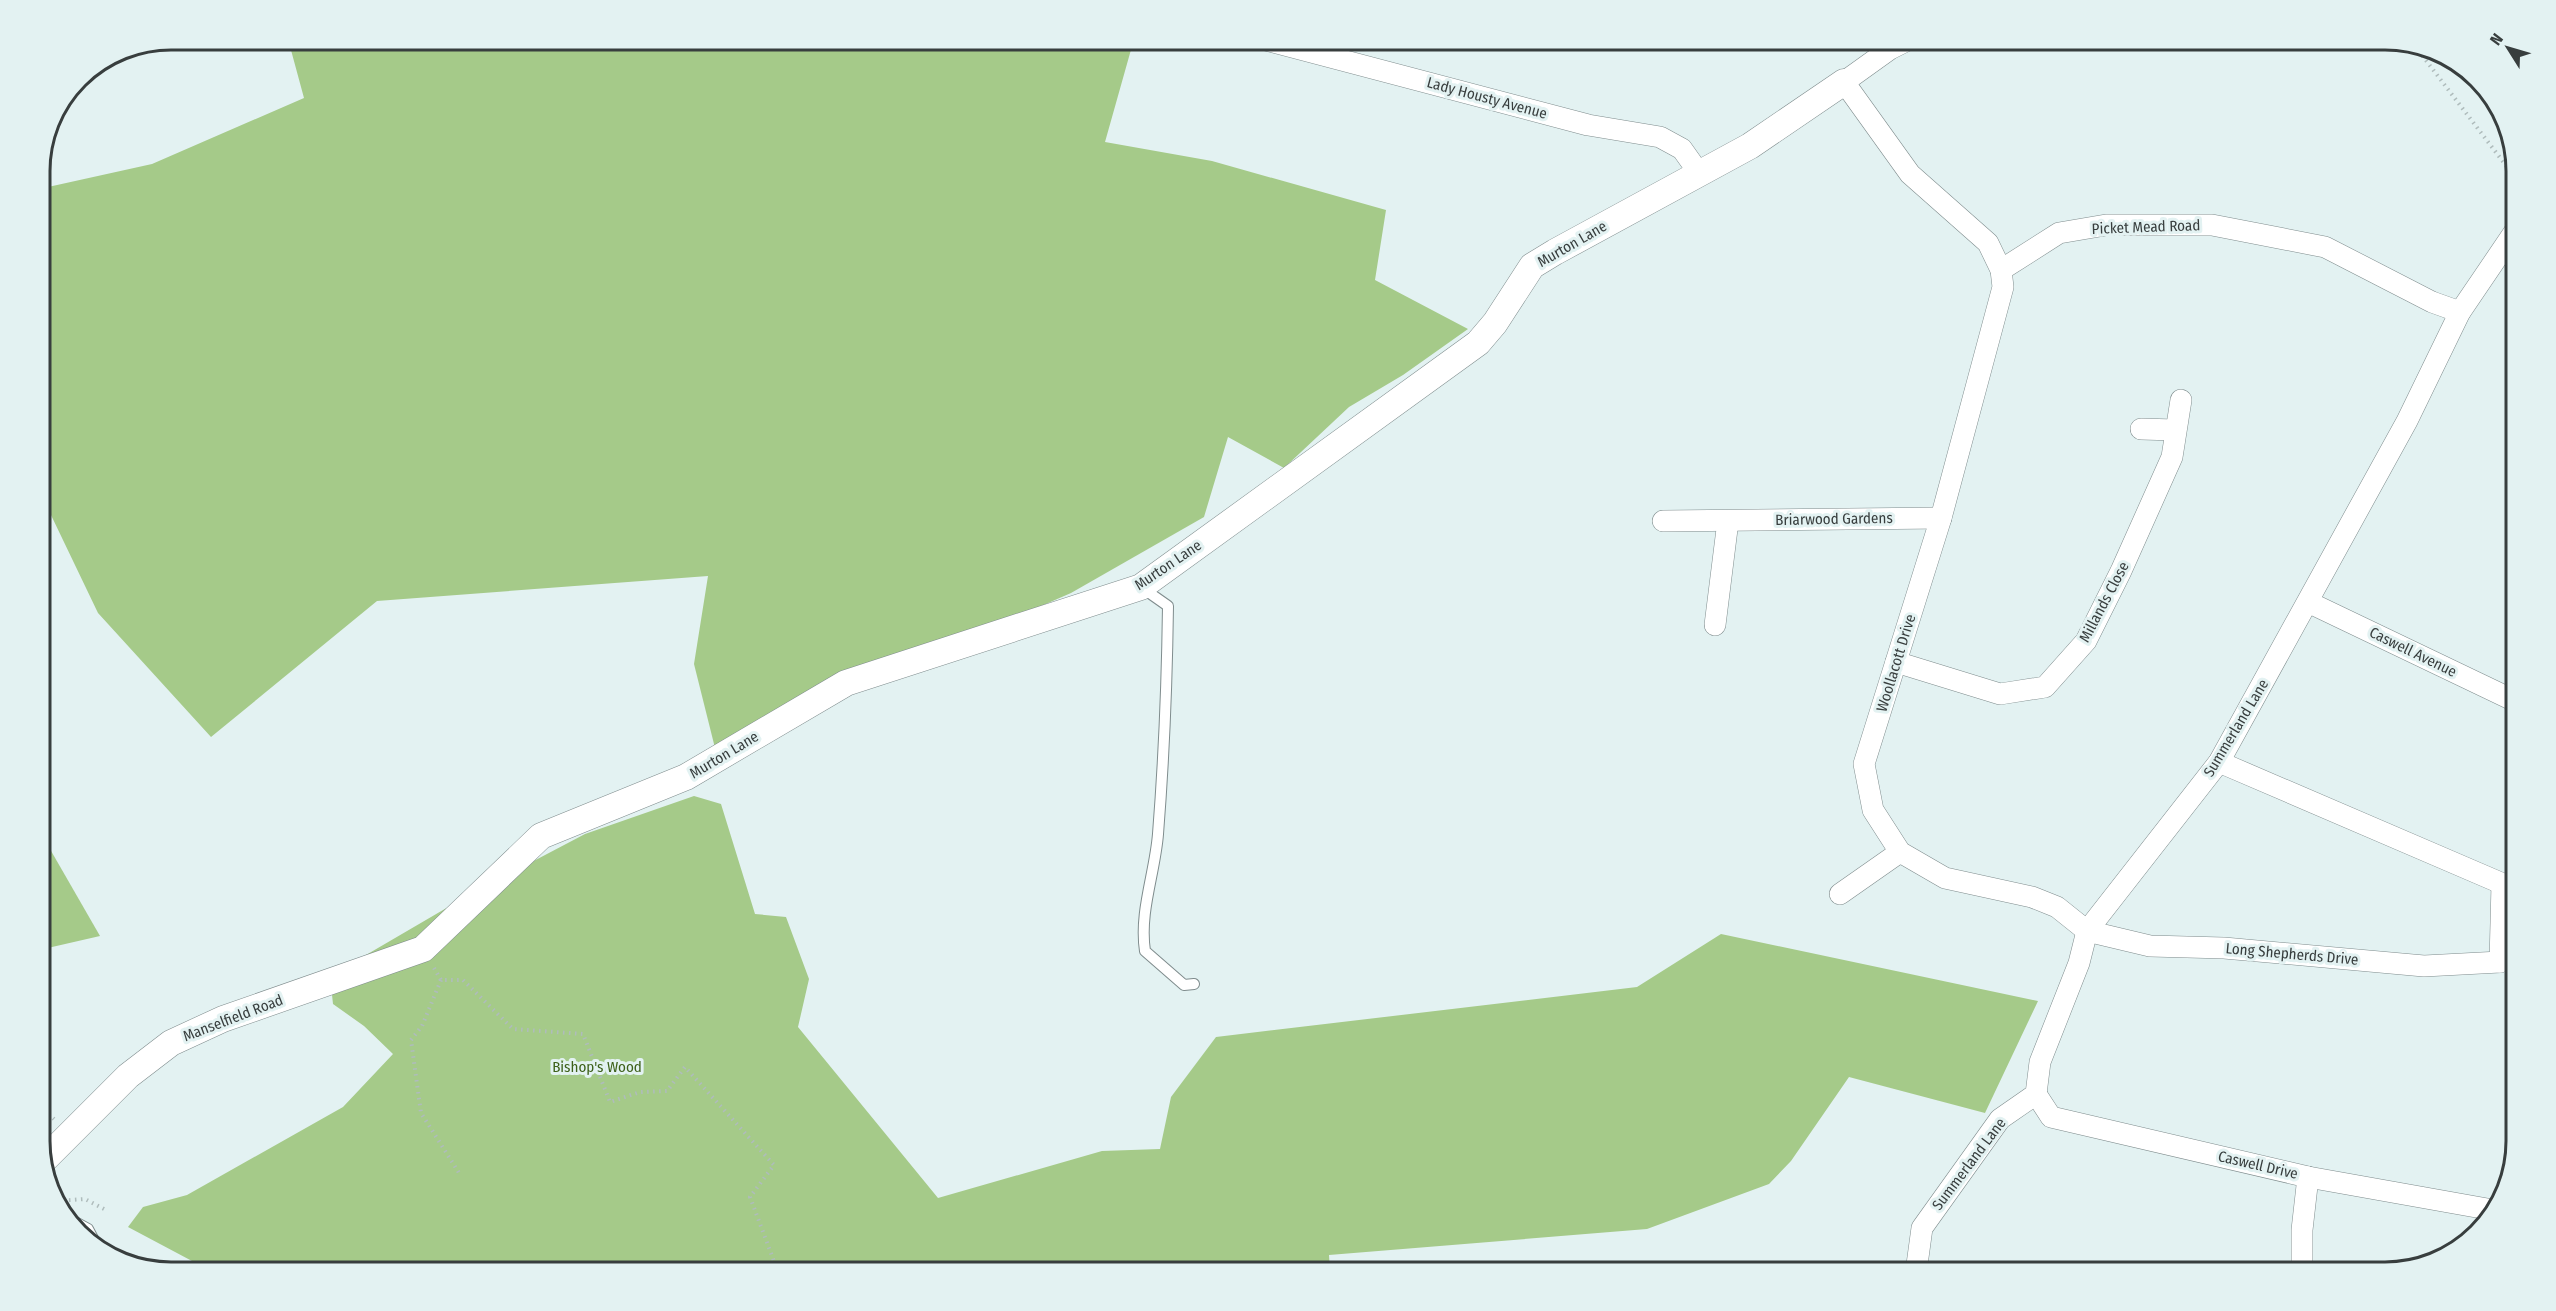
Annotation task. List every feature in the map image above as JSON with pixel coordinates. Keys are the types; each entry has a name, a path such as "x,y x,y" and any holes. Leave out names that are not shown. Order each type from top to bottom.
{"street":[{"name":"Lady Housty Avenue","path":"1304,50 1588,125 1660,137 1682,149 1699,173"},
{"name":"Murton Lane","path":"325,984 423,949 542,836 686,777 846,683 1141,587 1478,343 1495,323 1532,266 1750,146 1889,50"},
{"path":"1844,82 1910,174 1988,243 2001,270"},
{"name":"Picket Mead Road","path":"2001,270 2059,233 2106,225 2212,225 2325,247 2432,302 2460,312"},
{"name":"Summerland Lane","path":"1917,1262 1922,1228 2000,1119 2036,1094 2040,1062 2079,963 2087,931 2219,762 2407,421 2460,312 2506,244"},
{"name":"Woollacott Drive","path":"2001,270 2003,287 1941,518 1864,764 1873,810 1900,852 1945,878 2032,897 2057,907 2087,931"},
{"name":"Millands Close","path":"1896,662 2000,694 2045,687 2086,641 2121,571 2172,457 2181,400"},
{"path":"2141,429 2175,430"},
{"name":"Briarwood Gardens","path":"1663,520 1941,518"},
{"path":"1714,625 1728,521"},
{"name":"Caswell Avenue","path":"2308,602 2506,697"},
{"name":"Long Shepherds Drive","path":"2219,762 2506,886"},
{"path":"1840,894 1900,852"},
{"name":"Long Shepherds Drive","path":"2087,931 2150,946 2224,948 2424,966 2506,959"},
{"name":"Manselfield Road","path":"51,1154 128,1076 171,1043 223,1020 325,984"},
{"name":"Caswell Drive","path":"2036,1094 2051,1117 2308,1177 2485,1209"},
{"path":"2302,1262 2302,1230 2308,1177"}],"lane":[{"path":"1141,587 1168,606 1167,689 1158,836 1142,932 1145,951 1184,985 1194,984"}],"path":[{"path":"2422,56 2506,166"},
{"path":"423,949 441,980"},
{"path":"441,980 422,1026 411,1040 421,1113 461,1176"},
{"path":"441,980 462,980 513,1029 583,1034 610,1102 640,1092 667,1091 685,1067 774,1165 750,1197 774,1262"},
{"path":"66,1200 85,1199 104,1209"}],"green space":[{"path":"291,50 1131,50 1105,142 1212,161 1386,210 1375,280 1468,329 1403,375 1349,407 1284,468 1228,437 1204,517 1071,593 715,748 694,664 708,576 377,601 211,737 98,613 50,513 50,187 152,164 304,98"},
{"name":"Bishop's Wood","path":"694,796 721,804 755,914 786,917 809,979 798,1027 938,1198 1102,1151 1160,1149 1171,1097 1216,1037 1637,987 1721,934 2038,1001 1985,1113 1849,1077 1791,1161 1769,1184 1647,1229 1329,1255 1329,1262 193,1262 128,1227 143,1207 187,1195 343,1107 393,1054 364,1026 333,1004 330,976 467,896 585,834"},
{"path":"50,849 100,936 50,947"}]}
